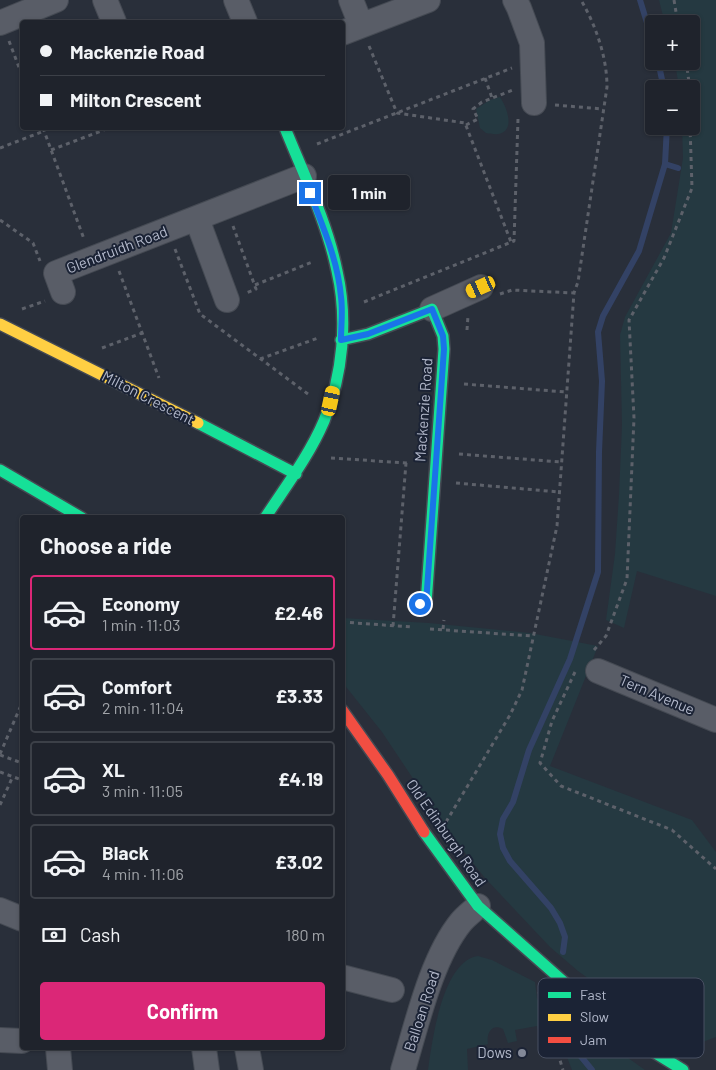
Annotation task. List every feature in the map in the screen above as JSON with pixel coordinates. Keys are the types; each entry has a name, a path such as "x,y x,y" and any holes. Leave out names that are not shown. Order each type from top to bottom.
{"street":[{"path":"105,0 113,20"},
{"path":"236,0 244,20"},
{"path":"351,0 352,29 428,0"},
{"path":"515,0 520,8 532,43 526,103"},
{"path":"1,22 52,1"},
{"path":"267,515 296,474 317,436 331,401 338,369 341,340 341,297 337,271 329,244 286,130"},
{"name":"Glendruidh Road","path":"58,295 56,273 304,176"},
{"path":"196,219 227,300"},
{"path":"341,340 368,334 432,309 482,297"},
{"name":"Mackenzie Road","path":"420,604 426,604 444,349 443,336 432,309"},
{"name":"Milton Crescent","path":"0,324 296,474"},
{"path":"0,470 77,515"},
{"name":"Tern Avenue","path":"588,664 716,720"},
{"name":"Old Edinburgh Road","path":"345,714 388,775 432,845 478,906 559,978"},
{"name":"Balloan Road","path":"403,1070 428,988 448,942 462,921 478,906"},
{"path":"0,910 20,918"},
{"path":"345,977 392,990"},
{"path":"0,1040 20,1041"},
{"path":"58,1050 60,1070"},
{"path":"204,1050 207,1070"},
{"path":"247,1050 251,1070"},
{"name":"Old Edinburgh Road","path":"664,1058 683,1070"}],"path":[{"path":"432,845 510,714 522,690 557,526 574,293 578,282 607,87 607,73 596,31 581,0"},
{"path":"674,0 676,15"},
{"path":"1,22 20,70"},
{"path":"352,29 397,113"},
{"path":"314,146 516,66"},
{"path":"484,78 492,98"},
{"path":"363,302 514,241 526,103 521,87 482,102 473,109 478,119 466,125"},
{"path":"526,103 603,109"},
{"path":"397,113 466,123 510,242"},
{"path":"0,148 42,130"},
{"path":"44,130 51,150 101,256 142,333 162,385"},
{"path":"51,150 104,130"},
{"path":"690,135 692,188 664,258 629,320 634,418 627,578 606,636 552,721 540,763 560,786 672,830 716,869"},
{"path":"0,220 33,243 40,261"},
{"path":"313,256 316,266"},
{"path":"255,284 315,261"},
{"path":"467,335 482,297 512,290 574,293"},
{"path":"17,311 58,295"},
{"path":"96,350 142,333"},
{"path":"260,359 322,336 322,343"},
{"path":"463,392 463,384 566,392"},
{"path":"312,398 314,391"},
{"path":"457,464 459,445"},
{"path":"458,454 561,462"},
{"path":"330,458 435,463"},
{"path":"393,626 406,463"},
{"path":"456,473 456,483 559,492"},
{"path":"443,630 444,620"},
{"path":"345,622 418,628"},
{"path":"426,628 532,636"},
{"path":"20,708 0,755 20,762"},
{"path":"0,772 20,779"},
{"path":"0,805 13,776"},
{"path":"559,1058 563,1070"}],"shaded area":[{"path":"659,0 716,0 716,596 637,571 624,628 606,620 615,554 619,495 622,425 620,335 625,317 671,233 683,158 682,135 700,135 700,80 678,80 676,70 700,70 700,15 663,15"},
{"path":"500,97 507,111 507,129 502,133 486,133 480,128 476,109 490,100"},
{"path":"345,618 429,623 530,633 598,646 550,766 692,820 716,852 716,1037 704,1042 704,978 588,978 550,947 485,878 450,834 382,732 345,686"},
{"path":"478,956 492,960 535,982 538,1001 538,1030 537,1026 515,1030 517,1041 508,1043 503,1029 499,1027 493,1028 488,1036 488,1044 467,1049 468,1070 428,1070 432,1041 441,1004 447,987 456,972 466,961"},
{"path":"567,1058 628,1058 645,1070 572,1070"}],"waterway":[{"path":"640,0 645,16"},
{"path":"660,70 662,80"},
{"path":"667,135 665,164 678,168"},
{"path":"563,952 565,937 560,923 551,908 510,861 503,848 500,834 503,819 513,802 529,750 570,659 598,572 599,452 602,381 598,332 603,316 639,251 665,164"},
{"path":"582,1058 592,1070"}],"traffic: fast":[{"path":"267,515 304,459 324,421 336,385 343,327 340,289 333,253 314,199 286,130"},
{"path":"341,340 368,334 432,309 443,336 444,349 426,604 420,604"},
{"path":"198,423 296,474"},
{"path":"0,470 77,515"},
{"path":"424,832 478,906 559,978"},
{"path":"664,1058 683,1070"}],"traffic: slow":[{"path":"0,324 198,423"}],"traffic: jam":[{"path":"345,714 388,775 424,832"}],"place":[{"name":"Dows","path":"522,1053"}],"route":[{"path":"310,193 337,271 341,297 341,340 368,334 432,309 443,336 444,349 426,604 420,604"}]}
